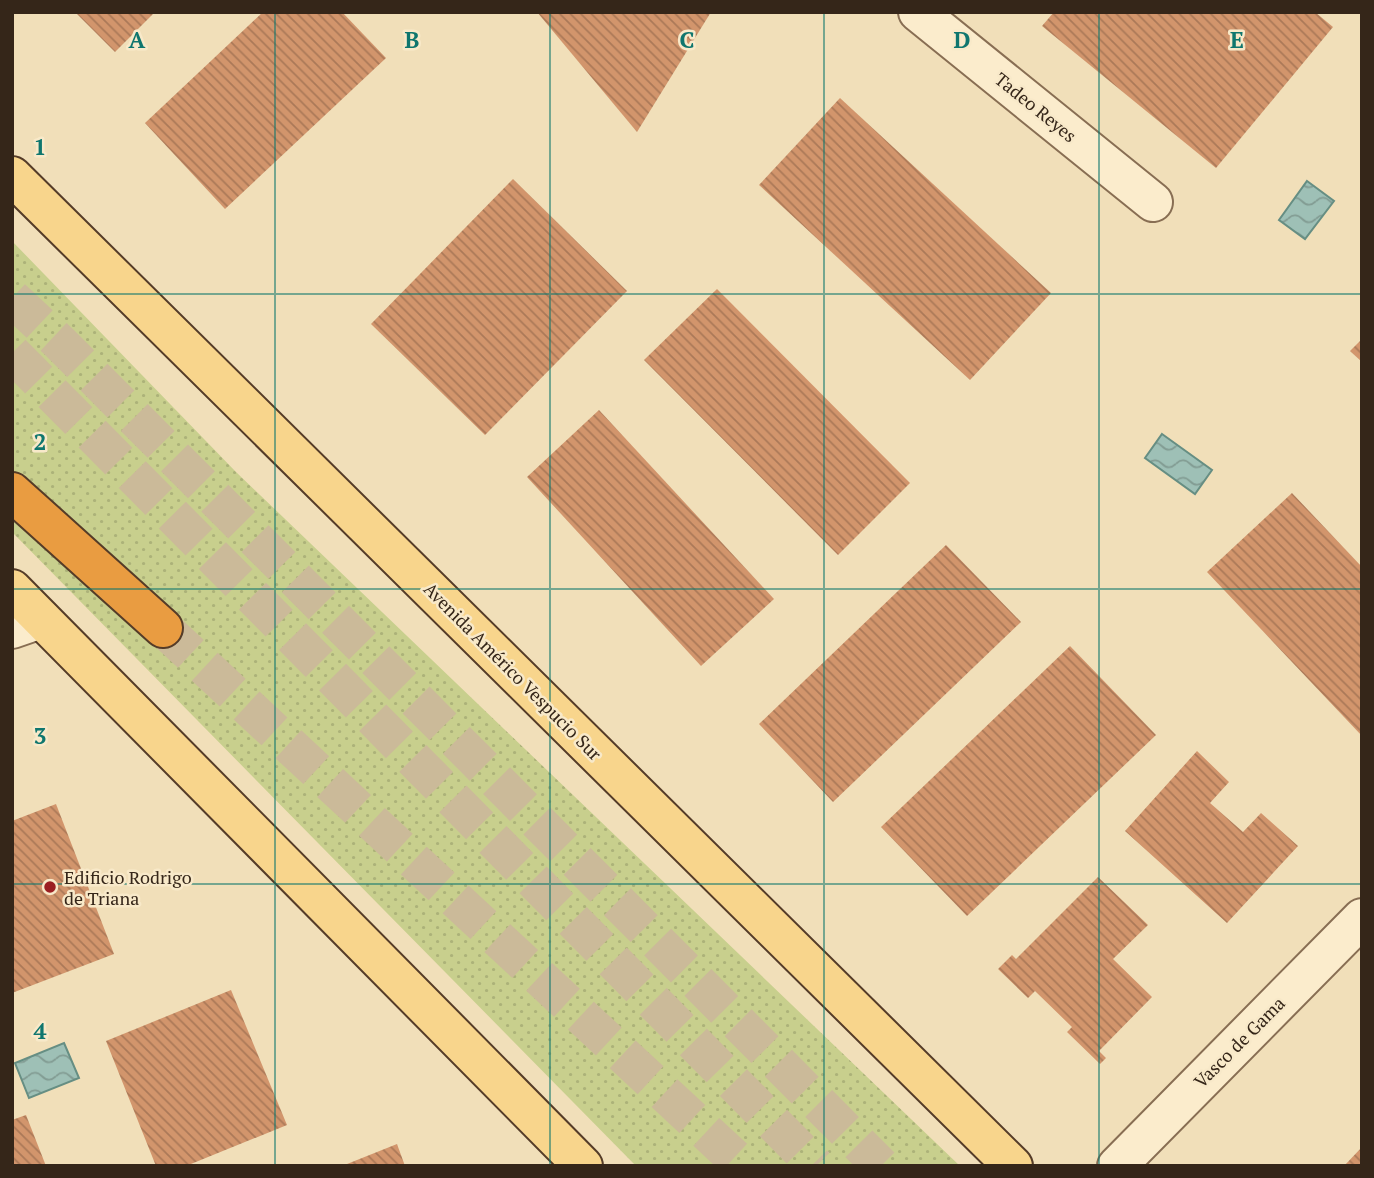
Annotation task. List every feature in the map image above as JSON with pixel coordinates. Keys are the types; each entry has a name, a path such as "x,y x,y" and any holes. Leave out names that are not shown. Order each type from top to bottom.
{"highway":[{"path":"12,492 163,628"}],"main road":[{"name":"Avenida Américo Vespucio Sur","path":"12,176 1013,1166"},
{"path":"12,589 27,624 583,1166"}],"street":[{"name":"Tadeo Reyes","path":"918,12 1153,202"},
{"name":"Vasco de Gama","path":"1116,1166 1362,918"}],"green space":[{"path":"12,241 236,472 960,1166 636,1166 12,532"}],"water":[{"path":"1307,181 1334,201 1305,239 1279,220"},
{"path":"1162,434 1212,470 1195,494 1145,458"},
{"path":"64,1043 79,1078 29,1098 15,1063"}],"building":[{"path":"75,12 155,12 115,52"},
{"path":"263,12 342,12 386,58 225,209 145,123"},
{"path":"537,12 711,12 637,132"},
{"path":"1054,12 1315,12 1333,27 1216,168 1042,26"},
{"path":"840,98 1051,293 970,380 759,185"},
{"path":"513,179 627,291 485,435 371,324"},
{"path":"717,289 910,483 838,555 644,360"},
{"path":"1362,339 1362,362 1350,351"},
{"path":"599,410 774,599 701,666 527,477"},
{"path":"1292,493 1362,567 1362,736 1207,572"},
{"path":"946,545 1021,622 833,802 759,724"},
{"path":"1070,646 1156,735 967,916 881,827"},
{"path":"1197,751 1229,782 1210,803 1243,832 1261,813 1298,846 1227,923 1125,831"},
{"name":"Edificio Rodrigo de Triana","path":"56,804 114,954 12,993 12,821"},
{"path":"1098,877 1148,925 1113,959 1152,997 1099,1051 1106,1058 1100,1064 1067,1032 1072,1027 1035,991 1028,998 998,969 1012,955 1016,959"},
{"path":"231,990 287,1125 186,1166 156,1166 106,1041"},
{"path":"26,1115 46,1166 12,1166 12,1120"},
{"path":"397,1144 405,1166 342,1166"},
{"path":"1362,1147 1362,1166 1344,1166"}],"tunnel":[{"path":"12,298 881,1166"},
{"path":"12,353 816,1166"},
{"path":"163,628 743,1166"}],"place":[{"name":"Edificio Rodrigo de Triana","path":"50,887"}]}
